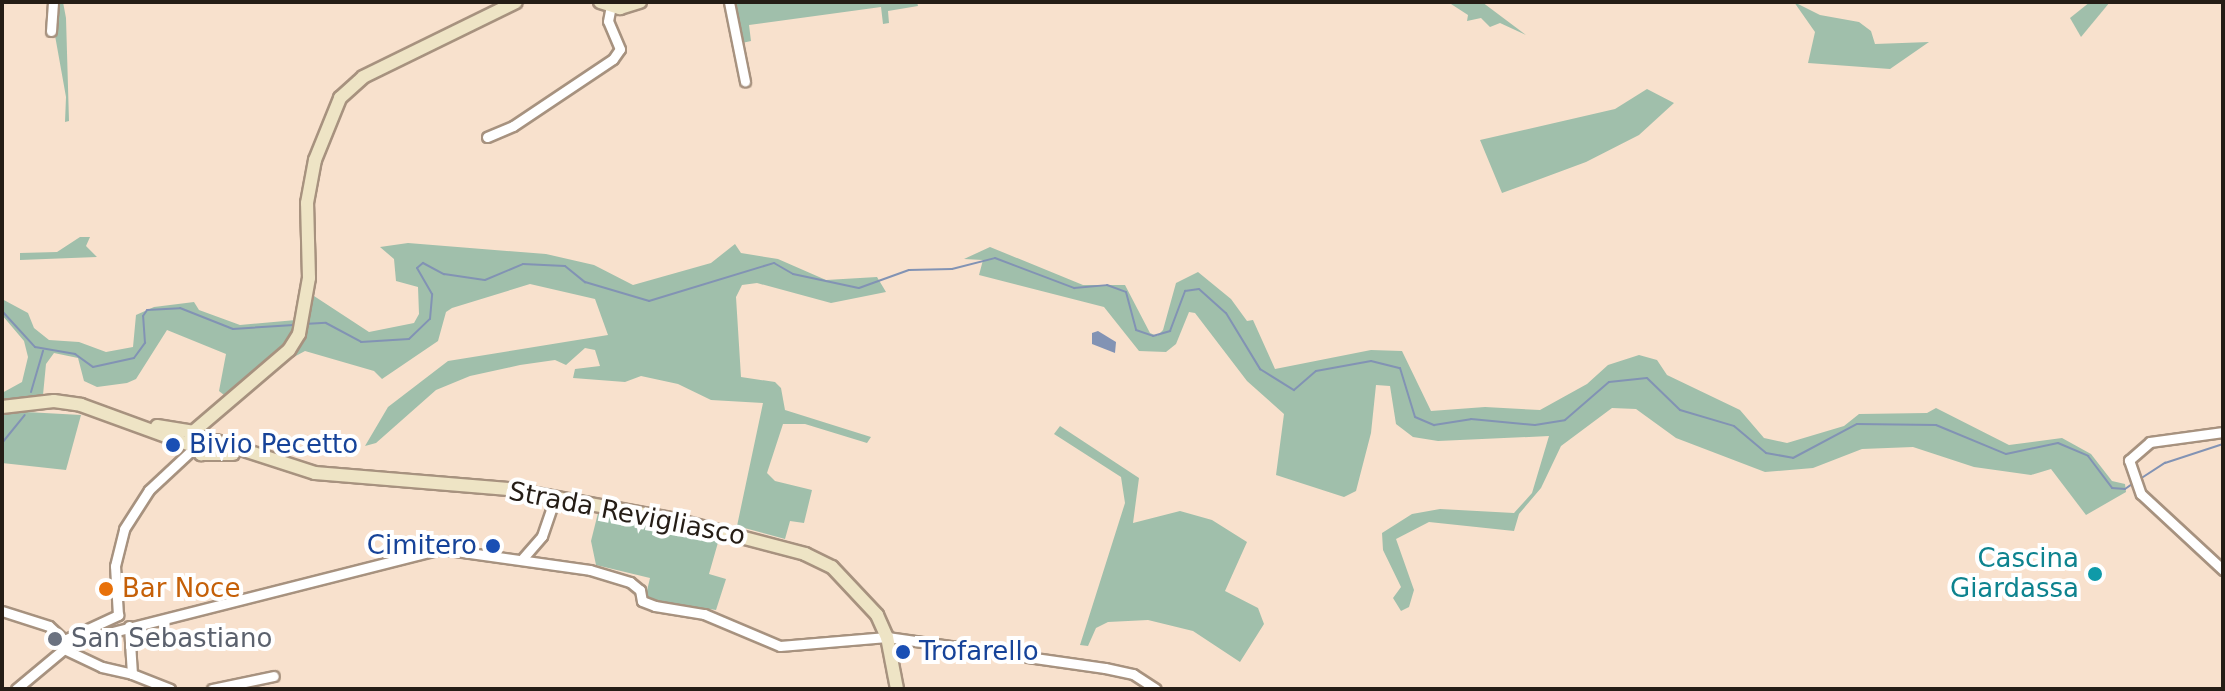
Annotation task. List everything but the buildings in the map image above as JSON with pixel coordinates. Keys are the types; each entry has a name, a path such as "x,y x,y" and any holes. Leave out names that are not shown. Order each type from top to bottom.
{"street":[{"path":"51,31 53,2"},
{"path":"16,689 64,644 118,615 115,566 124,529 149,490 192,447 208,436 226,403 289,350 299,334 305,312 307,203 319,147 340,98 363,77 516,2"},
{"path":"487,137 513,126 613,59 620,49 608,21 606,4 640,2"},
{"path":"729,2 745,81"},
{"path":"2,407 54,401 208,436"},
{"path":"140,423 192,447"},
{"path":"2223,432 2150,442 2129,460 2136,482 2175,531 2223,570"},
{"name":"Strada Revigliasco","path":"192,447 201,454 208,436 315,473 555,498 672,519 805,554 856,588 887,637 897,689"},
{"path":"523,558 542,536 555,498"},
{"path":"64,644 279,592 423,550 523,558 630,582 640,590 642,601 704,614 780,646 887,637 1105,668 1133,674 1156,689"},
{"path":"2,611 49,626 64,644 102,667 132,674 170,689"},
{"path":"129,626 132,674"},
{"path":"212,689 258,684 274,676"}],"green space":[{"path":"49,2 63,2 66,18 69,121 65,122 66,97"},
{"path":"732,2 917,2 918,6 888,11 889,23 883,24 881,7 749,25 751,41 742,43"},
{"path":"1434,2 1482,2 1526,35 1500,23 1490,27 1481,18 1467,21 1468,15 1451,4"},
{"path":"1794,2 1820,15 1859,22 1871,31 1875,44 1929,42 1890,69 1808,63 1815,32"},
{"path":"2090,2 2110,2 2081,37 2070,18"},
{"path":"1647,89 1674,103 1639,135 1586,162 1502,193 1480,140 1615,109"},
{"path":"80,237 90,237 86,246 97,257 20,260 20,253 57,252"},
{"path":"408,243 546,254 594,265 633,285 711,263 735,244 741,253 778,259 826,280 877,277 886,292 831,303 757,283 742,285 736,297 741,377 775,382 781,388 785,410 871,437 867,443 805,424 783,424 767,473 775,481 812,490 804,523 790,521 785,539 737,526 763,403 711,400 678,384 641,376 625,382 573,378 575,369 600,366 595,350 585,348 566,365 555,360 520,365 470,376 436,390 376,443 365,446 388,407 448,361 608,335 595,299 530,284 452,308 446,312 438,341 382,379 374,371 305,351 292,358 304,336 314,296 369,332 414,323 419,314 418,287 396,281 394,259 380,247"},
{"path":"990,247 1083,285 1125,285 1150,333 1157,336 1163,330 1176,283 1198,272 1231,299 1247,321 1253,320 1275,369 1371,350 1402,351 1431,411 1485,407 1540,410 1587,384 1608,365 1639,355 1657,360 1667,375 1740,410 1764,438 1787,443 1844,426 1859,414 1927,413 1936,408 2009,445 2062,438 2091,454 2112,481 2125,484 2126,492 2086,515 2051,469 2031,475 1974,467 1913,447 1862,449 1813,468 1765,472 1676,438 1636,409 1612,408 1561,446 1541,488 1519,514 1514,531 1429,522 1396,539 1414,590 1409,607 1401,611 1393,598 1401,587 1383,550 1382,533 1412,514 1440,509 1514,513 1532,493 1549,436 1438,441 1413,437 1396,424 1390,386 1376,385 1371,433 1356,491 1344,497 1276,475 1284,414 1247,381 1195,313 1189,312 1176,344 1166,352 1139,351 1104,307 979,275 983,260 964,259"},
{"path":"2,299 28,313 34,328 49,340 79,342 106,352 133,347 136,315 154,307 194,302 199,310 240,325 296,320 285,347 224,395 219,391 226,354 167,330 136,379 127,383 97,387 84,381 78,358 54,353 46,364 43,395 2,402 2,393 22,382 28,357 24,341 2,315"},
{"path":"2,413 81,415 66,470 2,463"},
{"path":"1060,426 1139,478 1133,523 1180,511 1212,520 1247,542 1225,591 1258,608 1264,624 1240,662 1193,631 1148,620 1108,622 1096,628 1088,646 1080,645 1125,503 1121,477 1054,434"},
{"path":"598,513 719,539 709,574 726,579 716,610 645,599 650,578 596,565 591,541"}],"water":[{"path":"1098,331 1116,342 1115,353 1092,344 1092,333"}],"waterway":[{"path":"304,324 326,323 361,342 409,339 430,319 432,294 417,268 423,263 444,274 485,280 523,264 565,266 585,282 649,301 774,263 793,274 859,288 909,270 952,269 995,258 1074,288 1107,285 1126,292 1136,330 1153,336 1170,331 1185,291 1199,289 1226,313 1260,369 1294,390 1316,371 1371,361 1400,368 1415,417 1434,425 1471,419 1535,425 1565,420 1609,382 1647,378 1680,410 1734,426 1766,453 1793,458 1857,424 1936,425 2006,454 2058,443 2088,456 2112,488 2125,489 2135,482"},
{"path":"2,311 35,347 75,354 93,367 134,358 145,343 143,316 147,310 180,308 233,329 294,325"},
{"path":"31,392 43,351"},
{"path":"2,443 25,415"},
{"path":"2140,479 2165,463 2223,444"}],"place":[{"name":"Bivio Pecetto","path":"173,445"},
{"name":"Cimitero","path":"493,546"},
{"name":"Cascina Giardassa","path":"2095,574"},
{"name":"Bar Noce","path":"106,589"},
{"name":"San Sebastiano","path":"55,639"},
{"name":"Trofarello","path":"903,652"}]}
